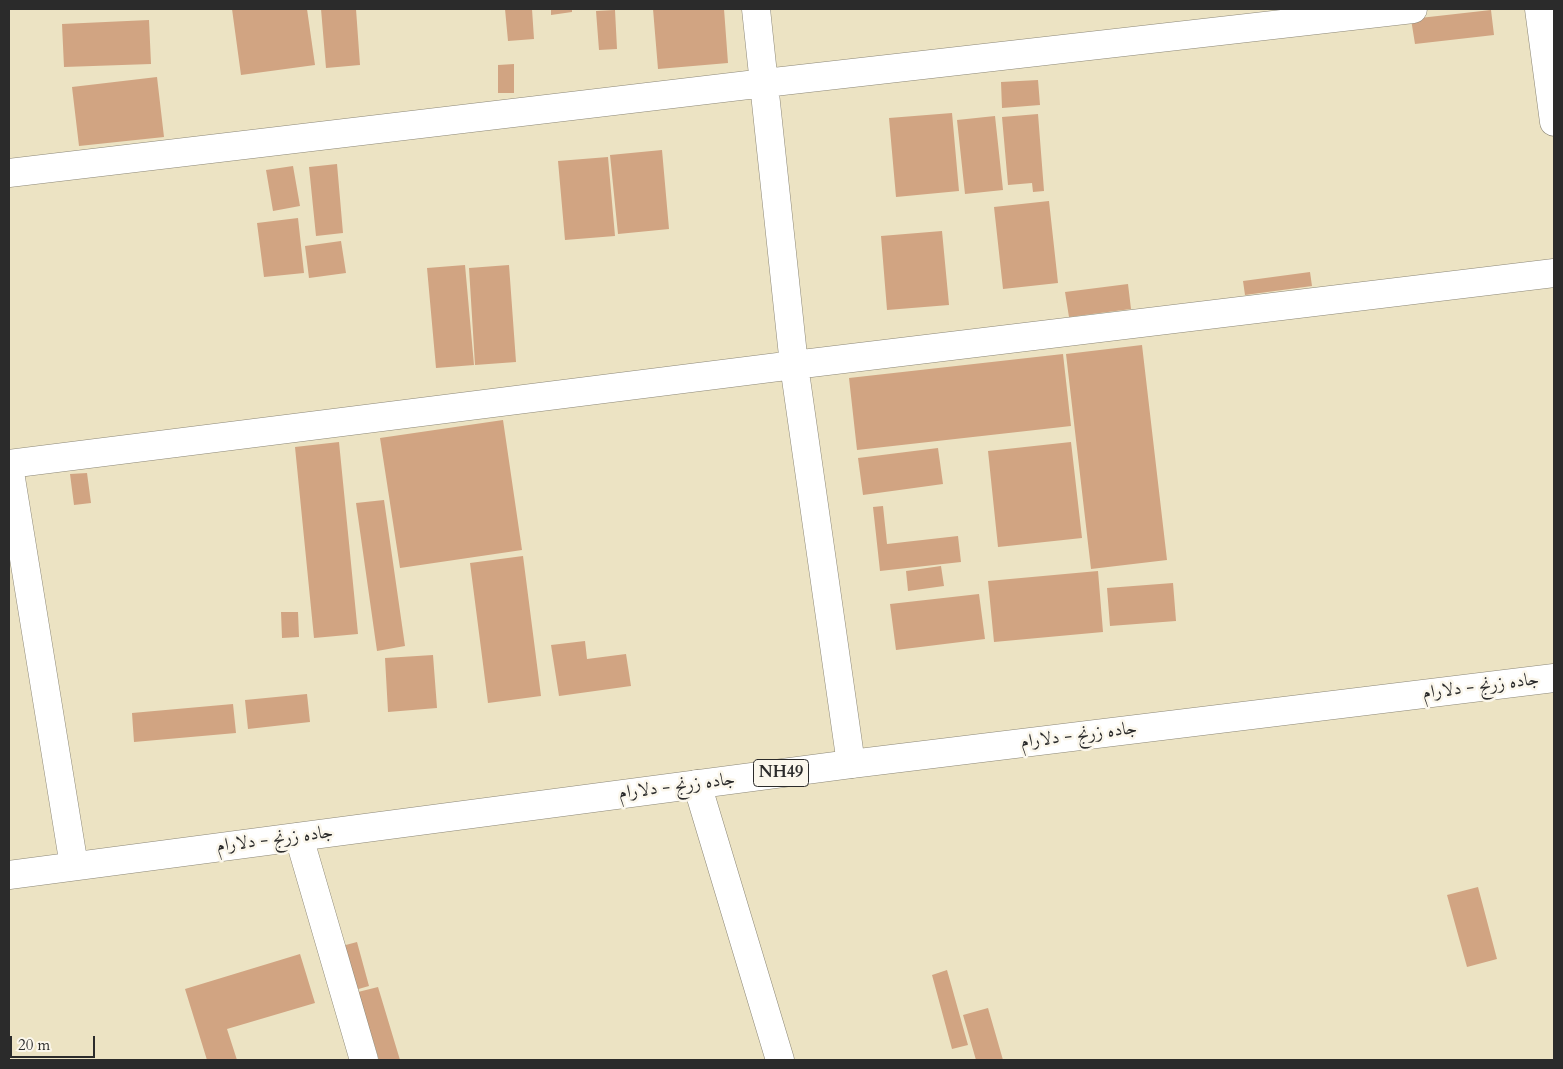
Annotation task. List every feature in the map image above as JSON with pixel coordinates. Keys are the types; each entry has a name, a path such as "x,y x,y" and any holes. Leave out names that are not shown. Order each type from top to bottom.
{"main road":[{"path":"756,9 794,365 852,764"},
{"path":"9,173 765,83 1413,9"},
{"path":"1540,9 1554,122"},
{"path":"74,866 9,465 794,365 1554,273"},
{"name":"جاده زرنج - دلارام","path":"9,875 852,764 1554,678"},
{"path":"697,784 780,1060"},
{"path":"299,836 364,1060"}],"building":[{"path":"232,9 307,9 315,65 241,75"},
{"path":"321,9 356,9 360,65 326,68"},
{"path":"505,9 532,9 534,39 508,41"},
{"path":"551,9 572,9 572,12 551,15"},
{"path":"653,9 724,9 728,63 658,69"},
{"path":"615,10 617,49 599,50 596,11"},
{"path":"1491,10 1494,35 1415,44 1411,19"},
{"path":"149,20 151,64 64,67 62,24"},
{"path":"514,64 514,93 498,93 498,65"},
{"path":"157,77 164,137 79,146 72,87"},
{"path":"1038,80 1040,105 1002,108 1001,82"},
{"path":"952,113 959,191 896,197 889,118"},
{"path":"1038,114 1044,191 1033,192 1032,183 1008,185 1002,117"},
{"path":"995,116 1003,190 965,194 957,120"},
{"path":"662,150 669,229 618,234 610,155"},
{"path":"608,157 615,236 565,240 558,161"},
{"path":"337,164 343,233 316,236 309,167"},
{"path":"293,166 300,206 273,211 266,170"},
{"path":"1049,201 1058,283 1003,289 994,207"},
{"path":"298,218 304,273 264,277 257,223"},
{"path":"942,231 949,305 887,310 881,236"},
{"path":"341,241 346,273 309,278 305,246"},
{"path":"465,265 474,365 436,368 427,268"},
{"path":"509,265 516,362 475,365 469,268"},
{"path":"1310,272 1312,286 1245,295 1243,281"},
{"path":"1128,284 1131,309 1069,317 1065,292"},
{"path":"1142,345 1167,560 1091,569 1066,354"},
{"path":"1063,354 1071,426 857,450 849,378"},
{"path":"503,420 522,550 400,568 380,438"},
{"path":"339,442 358,634 314,638 295,447"},
{"path":"1071,442 1082,538 998,547 988,451"},
{"path":"938,448 943,484 863,495 858,458"},
{"path":"87,473 91,503 74,505 70,474"},
{"path":"384,500 405,646 377,651 356,503"},
{"path":"883,506 887,544 958,536 961,562 880,571 873,507"},
{"path":"523,556 541,696 488,703 470,563"},
{"path":"941,566 944,586 908,591 906,571"},
{"path":"1098,571 1103,632 994,642 988,581"},
{"path":"1173,583 1176,621 1110,626 1107,588"},
{"path":"979,594 985,639 896,650 890,604"},
{"path":"281,612 298,612 299,637 282,638"},
{"path":"585,641 587,659 626,654 631,686 559,696 551,645"},
{"path":"433,655 437,708 388,712 385,658"},
{"path":"307,694 310,722 248,729 245,700"},
{"path":"233,704 236,733 134,742 132,713"},
{"path":"1478,887 1497,959 1467,967 1447,895"},
{"path":"357,942 369,986 355,990 342,946"},
{"path":"300,954 315,1003 227,1029 237,1060 207,1060 185,989"},
{"path":"947,970 968,1045 952,1049 932,975"},
{"path":"378,987 400,1060 379,1060 358,992"},
{"path":"988,1008 1003,1060 976,1060 963,1015"}]}
